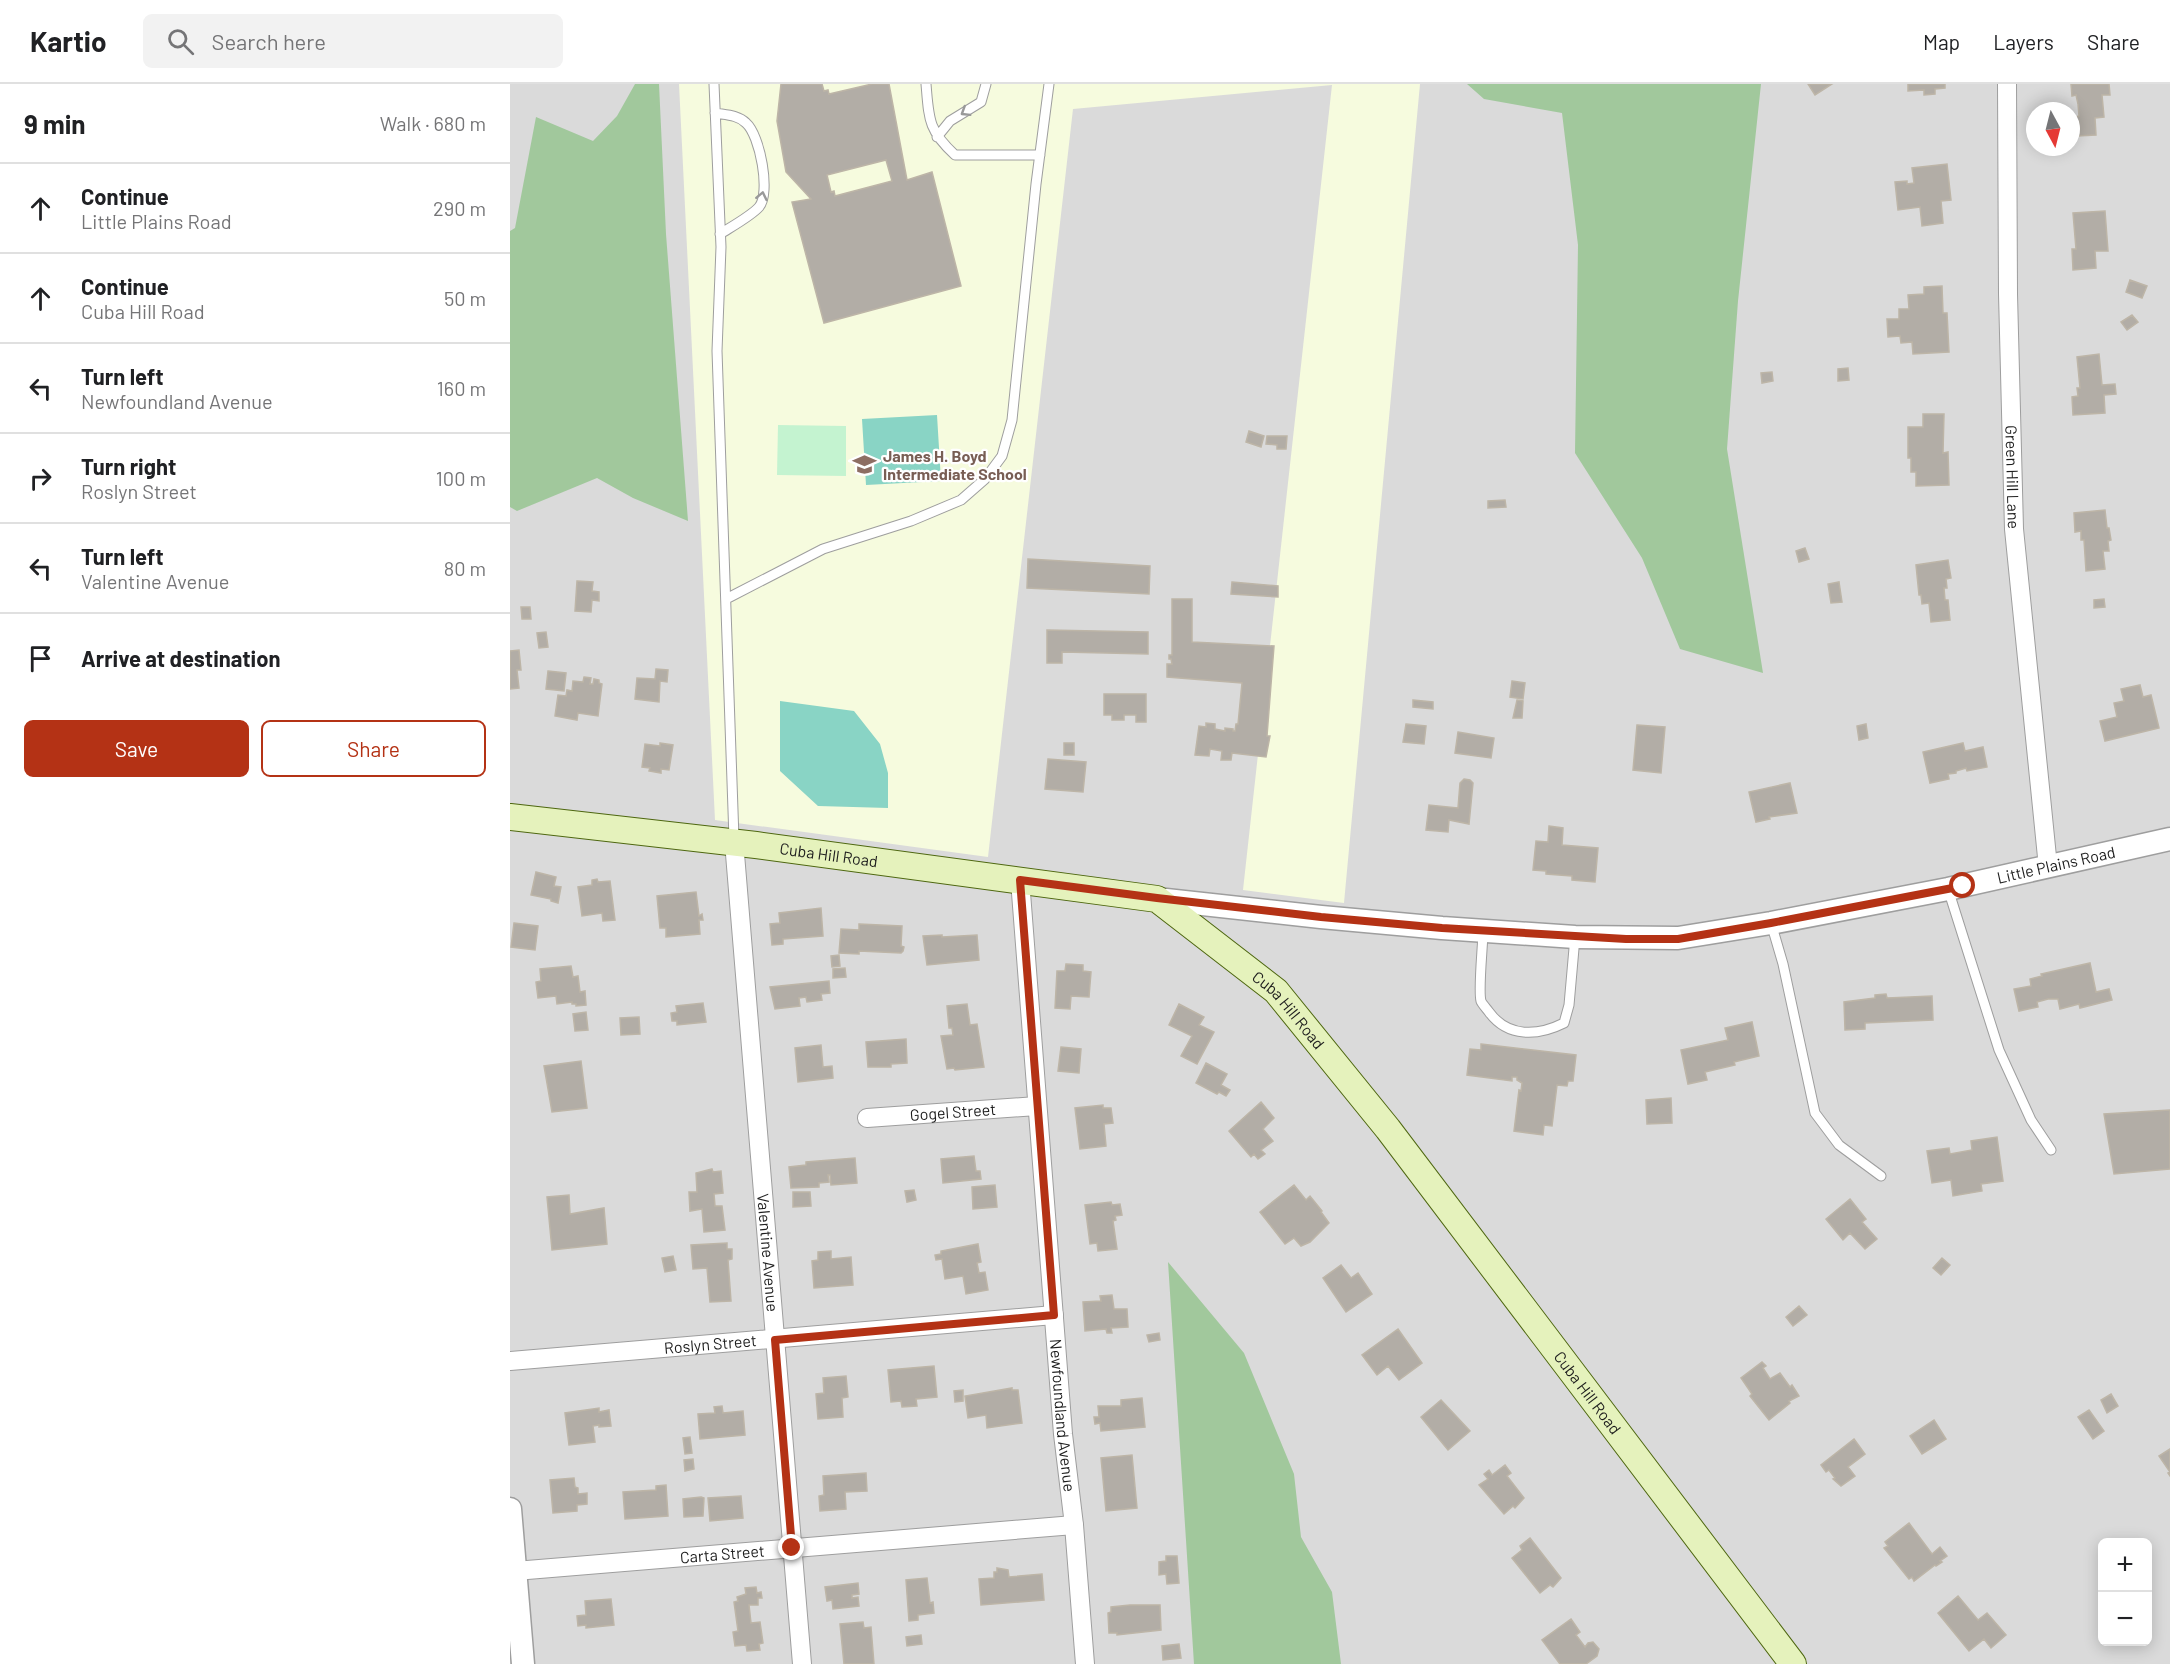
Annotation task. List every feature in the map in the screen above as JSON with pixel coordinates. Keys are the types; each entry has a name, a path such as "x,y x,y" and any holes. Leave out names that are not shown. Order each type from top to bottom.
{"main road":[{"name":"Cuba Hill Road","path":"510,817 734,842 1157,898 1276,991 1388,1129 1793,1664"}],"street":[{"name":"Green Hill Lane","path":"2007,84 2008,306 2014,529 2048,867"},
{"name":"Little Plains Road","path":"1157,898 1321,917 1483,931 1575,937 1678,939 1948,889 2170,839"},
{"name":"Valentine Avenue","path":"734,842 802,1664"},
{"name":"Newfoundland Avenue","path":"1020,880 1063,1434 1074,1525 1085,1664"},
{"name":"Gogel Street","path":"867,1118 1037,1106"},
{"name":"Roslyn Street","path":"510,1361 1054,1315"},
{"path":"510,1509 523,1664"},
{"name":"Carta Street","path":"515,1571 1074,1525"}],"lane":[{"path":"714,84 720,234 717,351 734,842"},
{"path":"926,84 929,120 938,137 955,155 1040,155"},
{"path":"938,137 950,121 981,102 986,84"},
{"path":"726,599 823,549 911,521 961,500 985,479 1002,456 1012,420 1049,84"},
{"path":"715,113 738,117 752,129 764,173 764,198 759,208 720,234"},
{"path":"1948,889 1999,1050 2031,1120 2051,1150"},
{"path":"1771,923 1783,964 1815,1113 1839,1145 1881,1176"},
{"path":"1483,931 1481,1001 1495,1020 1509,1029 1530,1034 1549,1030 1564,1023 1569,1005 1575,937"}],"shaded area":[{"path":"510,84 2170,84 2170,1664 510,1664"},
{"name":"James H. Boyd Intermediate School","path":"679,84 1420,84 1344,903 1243,890 1332,85 1073,109 988,857 715,820"},
{"path":"937,415 941,481 866,485 862,419"},
{"path":"780,701 854,711 880,744 888,773 888,808 818,806 780,771"}],"green space":[{"path":"635,84 659,84 666,234 688,521 633,498 597,478 517,511 510,507 510,231 515,228 536,117 593,141 617,116"},
{"path":"1467,84 1761,84 1738,301 1727,449 1763,673 1680,649 1642,558 1575,453 1578,245 1562,113 1484,99"},
{"path":"778,425 846,426 846,476 777,475"},
{"path":"1168,1262 1244,1353 1294,1474 1301,1537 1332,1592 1341,1664 1194,1664"}],"building":[{"path":"781,84 822,84 824,91 828,90 829,94 872,84 889,84 907,180 932,172 961,286 824,323 792,202 811,199 786,172 777,121","holes":["886,160 892,181 835,196 834,191 831,192 827,175"]},
{"path":"1808,84 1832,84 1815,95"},
{"path":"1908,84 1945,84 1945,88 1935,89 1935,94 1924,95 1924,90 1908,91"},
{"path":"2071,84 2109,84 2110,95 2102,95 2104,117 2095,118 2096,135 2080,136 2080,102 2078,102 2076,95 2072,96"},
{"path":"1947,164 1951,200 1941,201 1943,223 1922,226 1920,207 1898,210 1895,182 1914,183 1912,168"},
{"path":"2105,211 2108,251 2095,251 2096,268 2073,270 2072,249 2076,249 2073,213"},
{"path":"2130,280 2147,286 2142,298 2126,292"},
{"path":"1942,286 1943,313 1947,313 1949,352 1913,354 1912,342 1901,343 1900,336 1888,337 1887,319 1899,319 1899,309 1909,309 1908,295 1924,294 1924,287"},
{"path":"2132,315 2138,322 2127,330 2121,322"},
{"path":"2099,354 2102,385 2115,384 2116,394 2104,395 2105,413 2073,415 2072,397 2078,396 2077,388 2080,388 2077,357"},
{"path":"1848,368 1849,380 1838,381 1838,369"},
{"path":"1772,372 1773,381 1762,383 1761,373"},
{"path":"1923,414 1944,414 1943,453 1948,452 1949,485 1916,486 1916,472 1911,472 1911,458 1908,458 1908,427 1923,427"},
{"path":"1249,431 1264,436 1261,447 1246,442"},
{"path":"1267,436 1287,436 1286,449 1277,449 1277,445 1266,444"},
{"path":"1505,500 1506,507 1488,508 1488,501"},
{"path":"2105,510 2111,540 2108,541 2109,551 2103,551 2105,569 2086,571 2084,540 2081,540 2081,531 2075,532 2074,513"},
{"path":"1805,548 1809,559 1799,562 1796,551"},
{"path":"1028,559 1150,566 1149,594 1027,588"},
{"path":"1948,560 1951,578 1946,579 1947,588 1944,588 1950,620 1931,622 1929,603 1922,604 1921,595 1919,595 1916,565"},
{"path":"577,581 593,582 592,591 599,592 599,601 592,600 591,612 575,611"},
{"path":"1232,582 1278,586 1278,597 1231,594"},
{"path":"1839,582 1842,602 1831,603 1828,584"},
{"path":"1172,599 1192,599 1192,642 1274,646 1267,736 1270,736 1266,757 1232,753 1231,760 1221,760 1222,751 1210,749 1209,756 1195,755 1199,726 1206,727 1206,723 1215,724 1215,729 1225,731 1225,728 1235,731 1236,724 1238,724 1242,683 1167,677 1167,664 1172,664 1169,655 1172,655"},
{"path":"2104,599 2105,607 2094,608 2094,600"},
{"path":"521,607 530,607 531,619 522,619"},
{"path":"1047,630 1148,632 1148,654 1062,652 1062,663 1047,663"},
{"path":"546,632 548,647 539,648 537,633"},
{"path":"519,650 521,670 517,670 519,688 510,689 510,651"},
{"path":"656,669 668,670 667,682 660,681 659,702 635,699 637,678 655,679"},
{"path":"548,671 566,673 564,691 546,689"},
{"path":"584,677 591,678 590,684 593,684 594,679 599,680 602,684 598,716 578,713 577,720 555,716 558,695 566,696 567,690 572,691 573,681 583,682"},
{"path":"1512,681 1525,683 1523,699 1510,697"},
{"path":"2140,685 2143,697 2151,695 2159,728 2105,741 2100,721 2117,717 2114,703 2124,701 2121,689"},
{"path":"1104,694 1146,694 1146,722 1136,722 1136,715 1124,715 1124,720 1112,720 1112,715 1104,715"},
{"path":"1413,700 1433,702 1433,709 1413,707"},
{"path":"1517,700 1523,701 1522,718 1513,718"},
{"path":"1406,724 1426,726 1424,744 1403,742"},
{"path":"1866,724 1868,738 1859,740 1857,726"},
{"path":"1637,725 1665,727 1661,773 1633,770"},
{"path":"1458,732 1494,738 1491,758 1455,753"},
{"path":"660,743 673,745 669,770 661,769 661,773 649,771 650,768 642,767 645,744 660,746"},
{"path":"1064,743 1074,743 1074,755 1064,755"},
{"path":"1963,743 1965,751 1983,747 1987,767 1967,771 1966,768 1948,774 1949,779 1930,783 1923,752"},
{"path":"1048,759 1086,762 1083,792 1045,789"},
{"path":"1464,779 1473,783 1469,824 1449,820 1448,832 1426,830 1429,805 1458,808 1460,783"},
{"path":"1790,783 1797,813 1769,817 1770,819 1756,822 1749,792"},
{"path":"1549,826 1563,828 1562,845 1598,848 1595,882 1572,880 1572,876 1546,874 1546,871 1533,870 1536,841 1548,842"},
{"path":"536,872 556,877 554,886 561,887 558,903 551,899 531,895"},
{"path":"597,879 598,882 610,881 615,920 603,921 602,913 582,916 578,887 592,885 592,880"},
{"path":"696,892 699,916 702,914 703,920 699,920 700,934 666,937 666,928 660,928 657,896"},
{"path":"821,908 823,936 783,939 783,944 772,945 770,924 780,923 779,913"},
{"path":"514,923 538,926 535,950 511,947"},
{"path":"859,924 902,926 903,951 901,953 859,951 859,954 839,953 841,929 859,930"},
{"path":"942,935 942,937 977,935 979,960 927,965 923,936"},
{"path":"839,955 840,966 832,967 831,956"},
{"path":"2090,963 2096,992 2109,989 2112,1000 2080,1008 2079,1004 2060,1009 2058,999 2048,999 2037,1002 2038,1007 2019,1011 2014,989 2031,986 2030,979 2042,976 2041,974"},
{"path":"1066,964 1083,965 1083,971 1091,972 1089,997 1071,996 1070,1009 1055,1008 1057,971 1065,971"},
{"path":"571,966 573,977 578,976 580,992 585,991 586,1005 576,1006 572,1002 557,1004 556,996 538,998 536,982 541,981 540,969"},
{"path":"845,968 846,977 833,978 833,969"},
{"path":"829,981 830,993 821,994 822,1000 807,1002 806,997 799,998 800,1006 775,1009 770,987"},
{"path":"1886,994 1887,998 1932,996 1933,1020 1865,1023 1865,1029 1845,1030 1844,1002 1875,998 1875,995"},
{"path":"703,1003 706,1022 677,1025 677,1021 672,1021 671,1013 677,1012 676,1006"},
{"path":"967,1004 970,1025 977,1024 984,1067 947,1069 941,1036 953,1035 952,1028 949,1028 947,1006"},
{"path":"1179,1004 1204,1017 1199,1025 1214,1032 1197,1064 1181,1056 1192,1036 1169,1025"},
{"path":"586,1012 588,1030 575,1031 573,1014"},
{"path":"639,1017 640,1034 621,1035 620,1018"},
{"path":"1752,1022 1759,1056 1734,1062 1735,1065 1705,1072 1707,1080 1688,1084 1681,1050 1728,1040 1725,1028"},
{"path":"906,1039 907,1063 891,1064 891,1067 868,1067 866,1042"},
{"path":"1481,1044 1576,1055 1573,1081 1568,1081 1567,1086 1557,1085 1552,1126 1544,1125 1543,1135 1514,1131 1519,1090 1521,1091 1522,1083 1517,1080 1517,1077 1512,1077 1512,1081 1467,1075 1470,1049 1481,1050"},
{"path":"821,1045 823,1067 832,1066 833,1078 798,1082 795,1048"},
{"path":"1061,1047 1081,1049 1079,1073 1058,1071"},
{"path":"581,1061 587,1108 552,1112 544,1066"},
{"path":"1206,1063 1227,1074 1221,1085 1230,1090 1226,1096 1196,1083"},
{"path":"1671,1098 1672,1123 1647,1124 1646,1100"},
{"path":"1261,1102 1274,1118 1263,1129 1273,1141 1261,1150 1265,1154 1258,1159 1254,1154 1251,1157 1229,1131"},
{"path":"1103,1105 1103,1108 1111,1108 1113,1123 1104,1124 1106,1146 1080,1149 1075,1108"},
{"path":"2170,1110 2170,1169 2114,1174 2104,1114"},
{"path":"1997,1137 2003,1181 1981,1184 1982,1191 1953,1196 1951,1180 1932,1183 1927,1151 1949,1148 1950,1154 1972,1150 1971,1141"},
{"path":"974,1156 976,1171 980,1171 981,1179 943,1183 941,1159"},
{"path":"855,1158 857,1183 831,1185 830,1175 828,1175 829,1182 819,1183 819,1187 791,1188 789,1167 806,1165 806,1162"},
{"path":"712,1169 713,1172 721,1171 723,1193 714,1194 715,1206 722,1206 725,1230 704,1232 702,1209 690,1211 689,1192 697,1192 696,1173"},
{"path":"995,1185 997,1207 973,1209 972,1187"},
{"path":"1294,1185 1306,1200 1310,1196 1329,1223 1310,1242 1301,1246 1294,1238 1285,1244 1260,1212"},
{"path":"914,1190 916,1200 907,1202 905,1191"},
{"path":"793,1192 810,1192 811,1206 793,1207"},
{"path":"569,1195 570,1214 604,1208 607,1244 552,1250 547,1197"},
{"path":"1850,1199 1866,1219 1862,1222 1877,1239 1865,1249 1850,1233 1843,1240 1826,1219"},
{"path":"1111,1202 1112,1205 1120,1204 1122,1215 1115,1216 1116,1220 1113,1221 1117,1249 1098,1251 1097,1243 1090,1244 1085,1205"},
{"path":"727,1243 727,1249 732,1249 732,1259 728,1260 731,1301 710,1302 707,1268 693,1269 691,1245"},
{"path":"978,1244 981,1262 977,1263 979,1273 985,1272 988,1290 966,1294 963,1276 945,1279 942,1259 936,1260 935,1255 941,1254 941,1251"},
{"path":"831,1251 831,1259 851,1257 853,1285 814,1288 812,1261 818,1260 818,1252"},
{"path":"673,1256 676,1270 665,1272 662,1258"},
{"path":"1942,1258 1950,1265 1941,1275 1933,1268"},
{"path":"1341,1265 1351,1278 1358,1273 1372,1294 1346,1312 1323,1278"},
{"path":"1112,1295 1114,1309 1127,1309 1128,1327 1111,1328 1112,1333 1107,1333 1106,1329 1085,1331 1083,1302 1101,1301 1100,1296"},
{"path":"1799,1306 1807,1315 1793,1326 1786,1317"},
{"path":"1398,1329 1422,1363 1399,1380 1388,1366 1377,1375 1362,1355"},
{"path":"1159,1333 1160,1340 1149,1342 1147,1335"},
{"path":"1762,1362 1766,1366 1763,1368 1770,1379 1780,1373 1799,1396 1789,1401 1790,1403 1769,1420 1750,1396 1752,1394 1741,1378"},
{"path":"934,1366 937,1397 916,1399 917,1406 902,1407 901,1401 891,1402 888,1370"},
{"path":"846,1376 848,1397 842,1398 843,1417 818,1419 816,1394 824,1393 823,1378"},
{"path":"1012,1388 1012,1390 1018,1390 1022,1423 987,1428 986,1415 968,1418 965,1396"},
{"path":"963,1390 963,1401 955,1402 954,1391"},
{"path":"2111,1394 2118,1406 2107,1413 2101,1400"},
{"path":"1142,1398 1145,1427 1101,1431 1100,1423 1095,1424 1094,1417 1099,1417 1098,1406 1121,1406 1121,1400"},
{"path":"1441,1400 1470,1431 1448,1450 1421,1417"},
{"path":"722,1406 723,1413 743,1411 745,1435 700,1439 698,1414 715,1413 714,1407"},
{"path":"599,1408 599,1412 609,1410 611,1426 593,1426 595,1442 569,1445 565,1413"},
{"path":"2089,1410 2104,1431 2093,1439 2078,1417"},
{"path":"1934,1420 1946,1439 1922,1454 1910,1436"},
{"path":"690,1437 692,1453 685,1454 683,1438"},
{"path":"1854,1439 1865,1454 1848,1467 1855,1476 1841,1486 1833,1479 1835,1478 1829,1470 1826,1472 1821,1465"},
{"path":"2170,1449 2170,1472 2159,1456"},
{"path":"1132,1455 1137,1508 1106,1511 1101,1458"},
{"path":"693,1459 694,1469 685,1471 684,1460"},
{"path":"1505,1465 1511,1473 1507,1476 1524,1498 1515,1508 1513,1506 1504,1514 1479,1485 1488,1479 1484,1474 1489,1470 1492,1475"},
{"path":"866,1473 867,1491 845,1492 846,1509 820,1511 819,1496 824,1495 823,1476"},
{"path":"574,1478 578,1494 587,1493 587,1504 577,1505 577,1511 553,1513 550,1480"},
{"path":"666,1485 668,1516 625,1519 623,1492 656,1490 656,1486"},
{"path":"741,1496 743,1518 710,1521 708,1498"},
{"path":"704,1498 703,1516 684,1517 683,1499"},
{"path":"1909,1523 1932,1554 1940,1547 1947,1556 1914,1581 1912,1577 1909,1579 1884,1548 1888,1546 1885,1542"},
{"path":"1530,1538 1561,1578 1553,1587 1550,1585 1540,1593 1512,1558 1522,1550 1520,1546"},
{"path":"1166,1556 1177,1556 1179,1583 1167,1584 1166,1574 1159,1575 1159,1562 1166,1561"},
{"path":"997,1568 1008,1570 1009,1577 1042,1574 1044,1600 981,1605 979,1579 994,1578"},
{"path":"927,1578 930,1603 933,1602 934,1613 918,1615 918,1620 909,1621 906,1580"},
{"path":"858,1583 859,1594 852,1595 852,1598 858,1597 859,1606 833,1609 832,1600 827,1601 825,1587"},
{"path":"756,1587 757,1593 761,1592 762,1598 758,1598 758,1605 749,1605 751,1623 760,1622 763,1643 759,1644 760,1650 747,1651 746,1645 735,1646 733,1632 738,1631 734,1602 738,1601 737,1597 746,1594 745,1588"},
{"path":"1958,1596 1978,1620 1987,1613 2006,1635 1991,1648 1984,1639 1969,1651 1938,1613"},
{"path":"611,1599 614,1625 586,1628 586,1625 578,1626 577,1616 586,1615 585,1601"},
{"path":"1160,1605 1161,1630 1117,1635 1117,1633 1109,1633 1108,1613 1111,1612 1111,1607"},
{"path":"1571,1619 1580,1632 1576,1635 1585,1647 1588,1643 1593,1642 1599,1649 1597,1656 1586,1664 1560,1664 1542,1640"},
{"path":"863,1622 864,1628 871,1627 874,1664 844,1664 840,1624"},
{"path":"921,1635 922,1644 907,1646 906,1637"},
{"path":"1179,1644 1181,1658 1163,1660 1162,1646"}],"place":[{"name":"James H. Boyd Intermediate School","path":"865,465"}],"route":[{"path":"792,1548 775,1340 1054,1315 1020,880 1321,917 1442,928 1626,939 1678,939 1963,886"}]}
